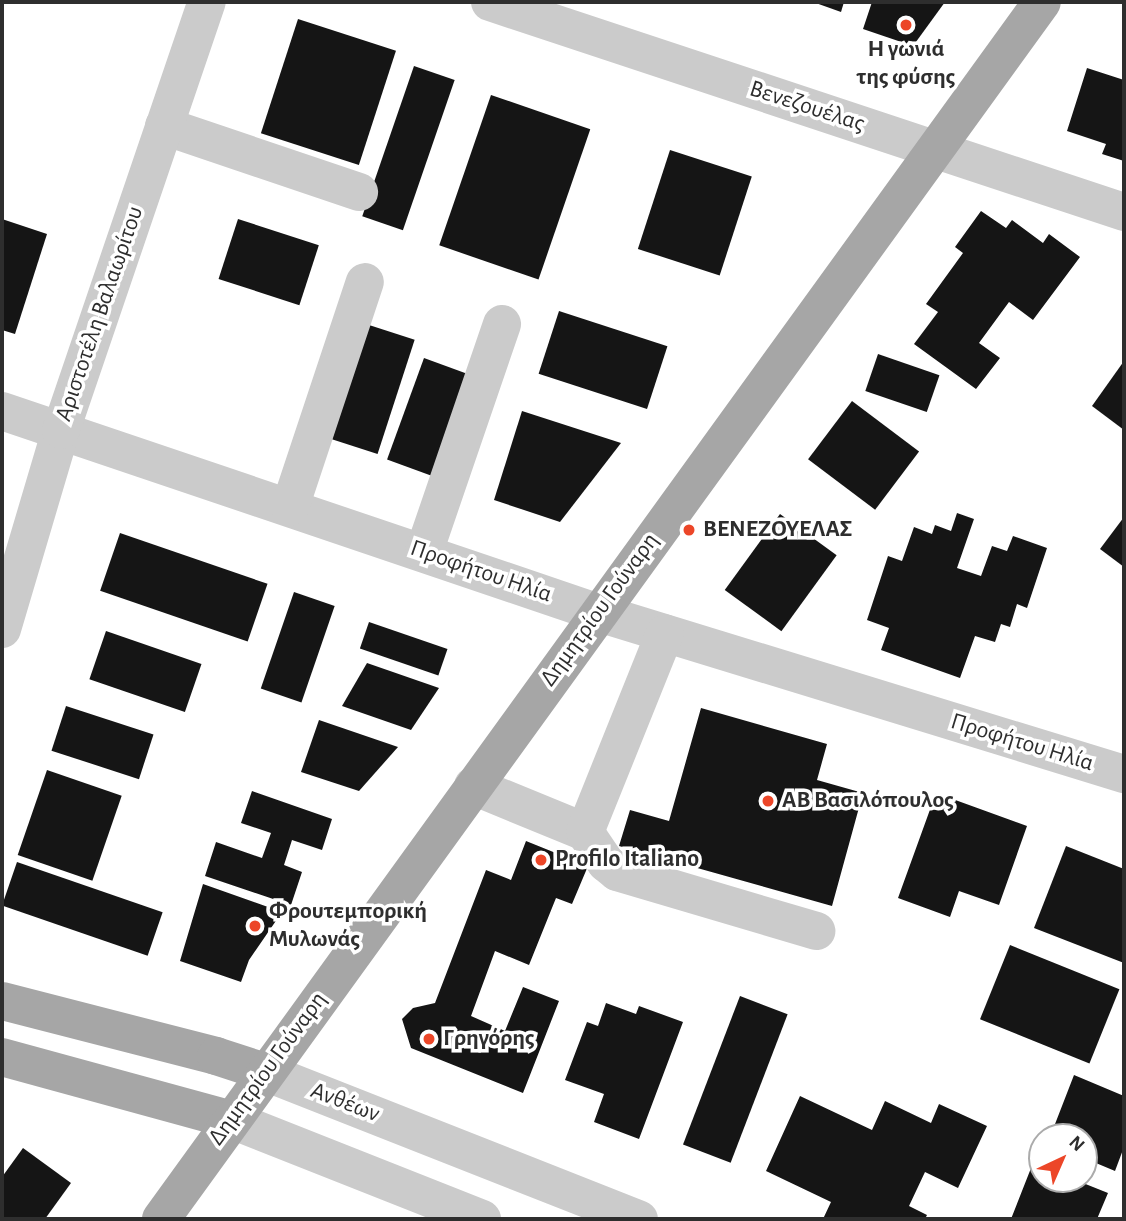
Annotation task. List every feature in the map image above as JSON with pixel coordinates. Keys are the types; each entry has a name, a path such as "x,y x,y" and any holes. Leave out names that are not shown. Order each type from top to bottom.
{"main road":[{"name":"Δημητρίου Γούναρη","path":"160,1219 1042,2"},
{"name":"Ανθέων","path":"2,1001 216,1056 265,1072"},
{"path":"2,1057 232,1120"}],"street":[{"name":"Αριστοτέλη Βαλαωρίτου","path":"2,629 61,430 207,2"},
{"name":"Βενεζουέλας","path":"490,2 1124,212"},
{"path":"164,126 359,192"},
{"path":"290,507 365,282"},
{"path":"424,552 502,324"},
{"name":"Προφήτου Ηλία","path":"2,411 599,612 1124,774"},
{"path":"585,832 665,633"},
{"path":"473,786 585,832 606,863 617,872 816,931"},
{"name":"Ανθέων","path":"265,1072 639,1219"},
{"path":"232,1120 482,1219 506,1167"}],"building":[{"path":"813,2 844,2 841,12"},
{"path":"872,2 945,2 913,46 863,29"},
{"path":"298,19 396,51 359,165 261,133"},
{"path":"414,66 455,80 403,230 362,216"},
{"path":"1087,68 1124,80 1124,161 1102,154 1106,144 1067,131"},
{"path":"491,95 590,129 539,280 439,245"},
{"path":"670,150 752,177 720,275 638,249"},
{"path":"981,211 1006,228 1012,220 1043,243 1049,234 1080,257 1033,320 1009,302 979,343 1000,358 976,389 914,344 938,312 926,304 963,253 955,247"},
{"path":"2,219 47,234 15,334 2,330"},
{"path":"238,219 319,245 299,305 219,279"},
{"path":"559,311 667,346 647,409 539,374"},
{"path":"369,325 415,340 378,454 332,439"},
{"path":"878,354 939,375 927,412 865,391"},
{"path":"424,358 469,374 432,476 387,459"},
{"path":"1124,361 1124,430 1092,406"},
{"path":"852,401 919,452 875,510 808,459"},
{"path":"522,411 621,443 560,522 494,500"},
{"path":"957,513 974,519 957,568 981,576 992,546 1007,551 1013,536 1047,548 1027,608 1017,604 1010,627 1001,624 995,642 975,636 960,678 881,650 889,628 867,620 888,556 902,561 914,527 932,534 935,525 951,531"},
{"path":"780,514 837,555 781,631 725,590"},
{"path":"1124,517 1124,567 1100,549"},
{"path":"120,533 268,584 248,641 100,591"},
{"path":"294,592 335,606 301,702 261,688"},
{"path":"369,622 447,649 438,675 360,648"},
{"path":"106,631 201,664 185,712 89,679"},
{"path":"367,663 439,688 411,730 342,706"},
{"path":"66,706 153,734 139,779 51,751"},
{"name":"ΑΒ Βασιλόπουλος","path":"701,708 827,744 817,780 863,793 832,906 619,846 630,810 669,821"},
{"path":"319,720 398,747 359,791 301,772"},
{"path":"47,770 122,796 92,881 18,855"},
{"path":"252,791 332,819 322,850 292,840 284,865 302,872 291,905 205,876 216,842 262,858 271,833 241,823"},
{"path":"936,793 1027,826 999,905 959,891 950,917 898,898"},
{"path":"526,841 588,866 572,904 556,898 529,965 495,951 471,1016 505,1031 523,987 559,1001 523,1093 411,1048 402,1019 413,1008 435,1003 486,870 511,880"},
{"path":"1066,846 1124,869 1124,963 1034,928"},
{"path":"17,862 163,912 148,956 2,905"},
{"path":"203,884 282,912 249,960 241,982 180,961"},
{"path":"1010,945 1119,989 1089,1063 980,1019"},
{"path":"740,996 788,1014 731,1163 683,1144"},
{"path":"606,1003 636,1014 639,1006 683,1022 639,1139 594,1122 604,1094 565,1080 587,1022 598,1026"},
{"path":"1074,1075 1124,1096 1124,1147 1115,1171 1098,1164 1098,1123 1055,1123"},
{"path":"800,1096 872,1130 885,1101 931,1123 939,1104 987,1126 958,1188 925,1172 909,1206 927,1215 925,1219 823,1219 831,1202 766,1171"},
{"path":"23,1148 71,1183 45,1219 2,1219 2,1177"},
{"path":"1028,1176 1028,1193 1098,1193 1098,1189 1108,1193 1097,1219 1011,1219"}],"place":[{"name":"Η γωνιά της φύσης","path":"906,25"},
{"name":"ΒΕΝΕΖΟΥΕΛΑΣ","path":"689,530"},
{"name":"ΑΒ Βασιλόπουλος","path":"768,801"},
{"name":"Profilo Italiano","path":"541,860"},
{"name":"Φρουτεμπορική Μυλωνάς","path":"255,926"},
{"name":"Γρηγόρης","path":"429,1039"}]}
